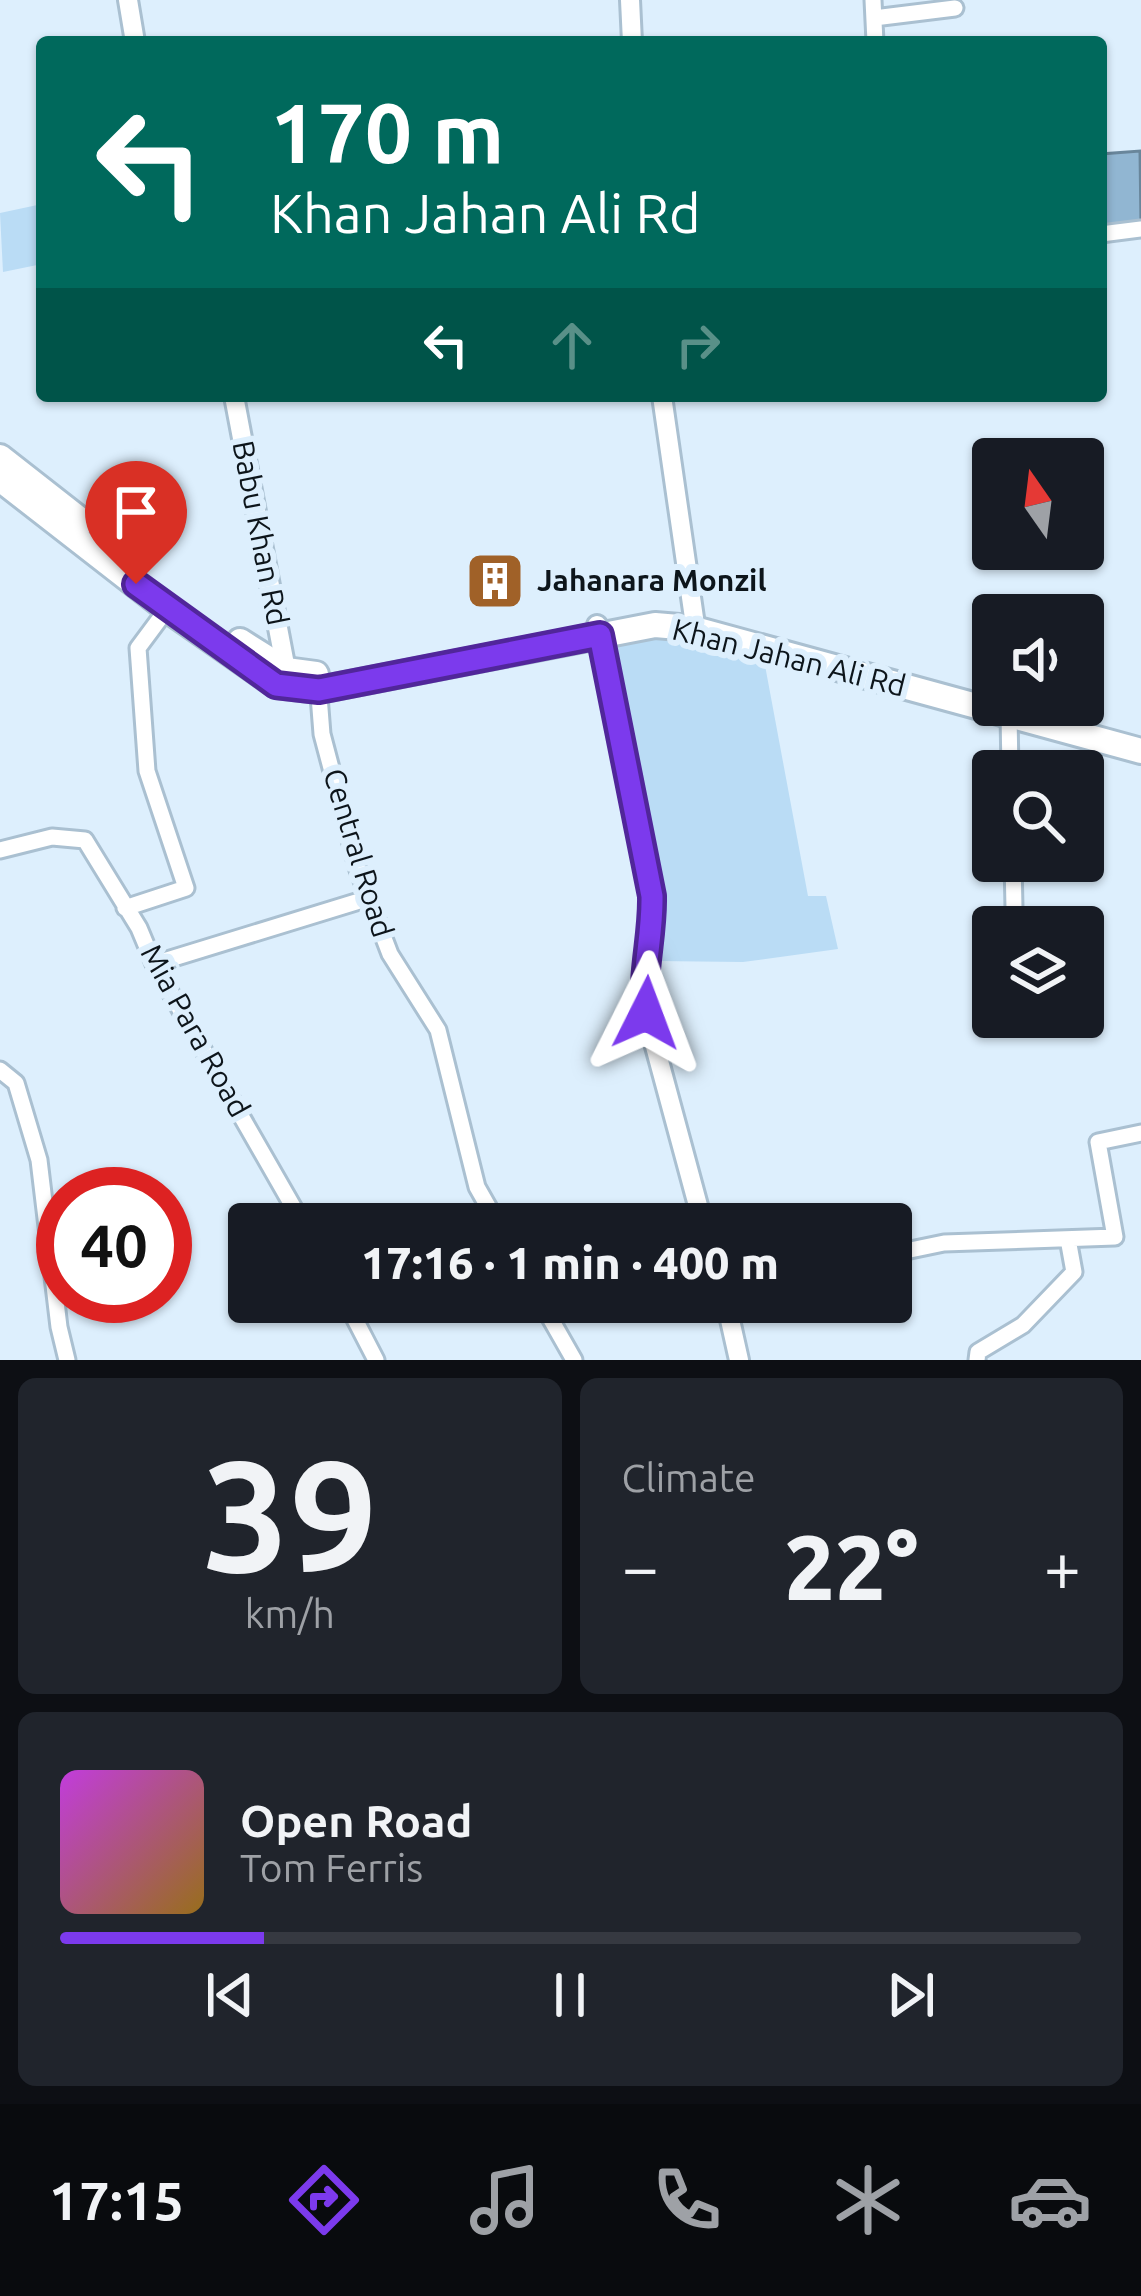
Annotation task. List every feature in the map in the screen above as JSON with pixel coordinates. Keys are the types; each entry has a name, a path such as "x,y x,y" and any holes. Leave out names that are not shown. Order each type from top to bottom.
{"highway":[{"name":"Khan Jahan Ali Rd","path":"0,457 140,569 286,670 318,682"},
{"name":"Khan Jahan Ali Rd","path":"0,479 167,609 276,685 318,682 598,630 657,614 694,618 972,695"},
{"name":"Khan Jahan Ali Rd","path":"598,630 655,625 691,628 972,696"},
{"name":"Khan Jahan Ali Rd","path":"1070,726 1141,751"},
{"name":"Khan Jahan Ali Rd","path":"1099,726 1141,736"}],"street":[{"path":"128,0 134,36"},
{"path":"630,0 632,36"},
{"path":"873,0 875,36"},
{"path":"874,18 955,8"},
{"path":"1107,233 1141,229"},
{"name":"Babu Khan Rd","path":"234,402 286,670"},
{"path":"663,402 694,618"},
{"path":"125,908 186,888 147,771 138,648 167,609"},
{"path":"598,630 652,896 653,932 642,982 646,1013 697,1203"},
{"name":"Central Road","path":"318,682 322,734 368,898 390,954 438,1030 477,1187 486,1203"},
{"name":"Mia Para Road","path":"0,850 52,837 85,840 291,1203"},
{"path":"154,964 368,898"},
{"path":"0,1070 16,1084 39,1160 59,1327 68,1360"},
{"path":"912,1250 944,1243 1115,1237 1098,1142 1141,1133"},
{"path":"977,1360 977,1352 1023,1325 1074,1273 1068,1239"},
{"path":"357,1323 376,1360"},
{"path":"553,1323 574,1360"},
{"path":"731,1323 740,1360"}],"shaded area":[{"path":"1140,151 1141,225 1107,227 1107,154"},
{"path":"36,205 36,265 3,272 0,213"},
{"path":"612,637 761,644 808,896 826,896 838,949 743,962 655,961 664,920"}],"place":[{"name":"Jahanara Monzil","path":"495,581"}],"route":[{"path":"136,584 276,685 319,690 600,635 652,896 653,932 642,982 646,1013"}]}
